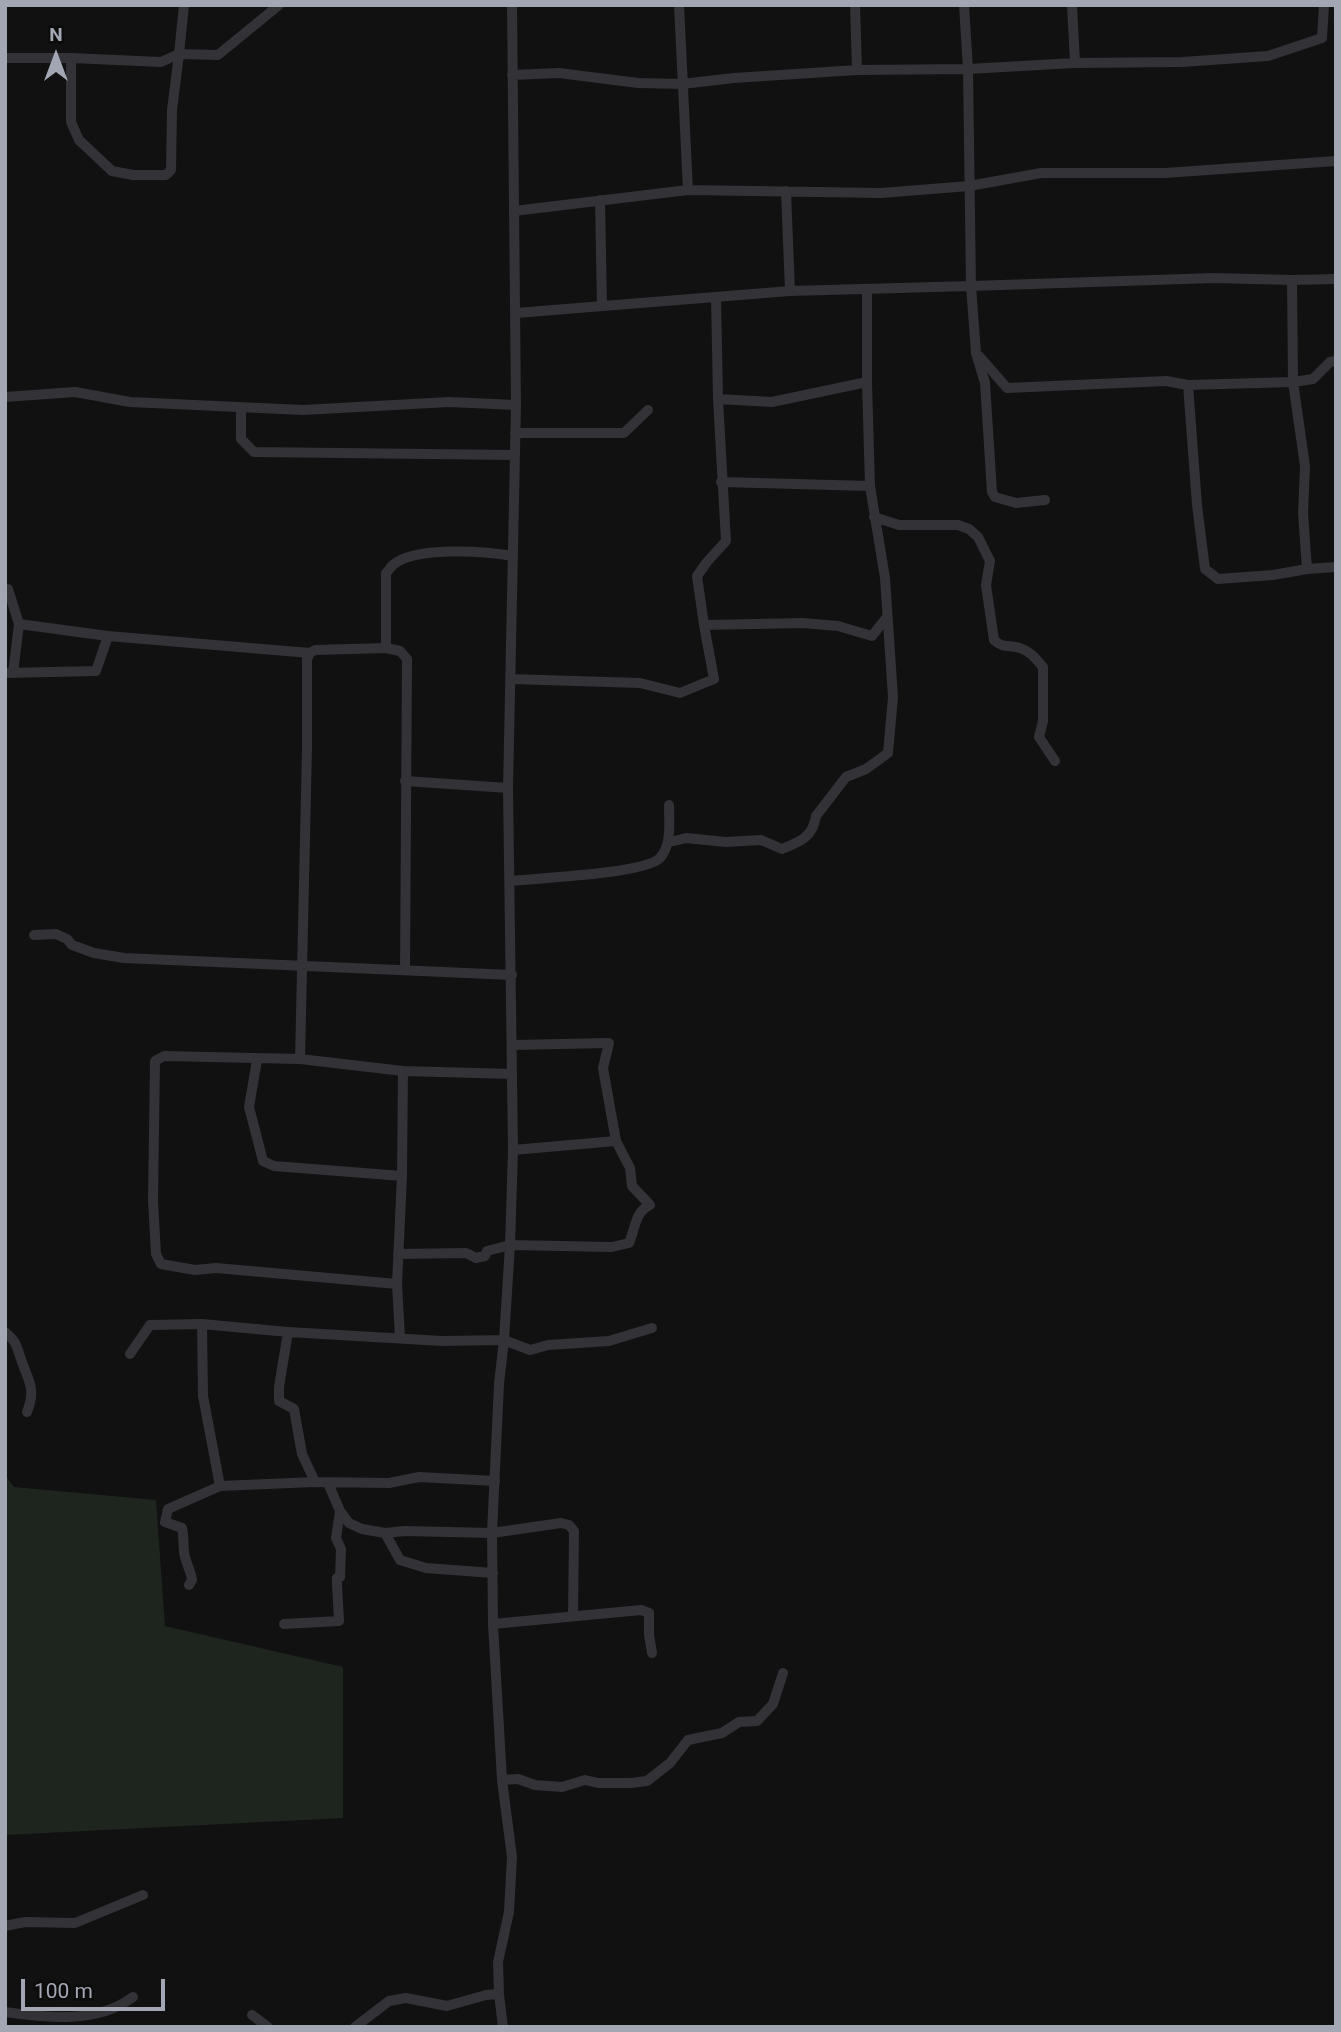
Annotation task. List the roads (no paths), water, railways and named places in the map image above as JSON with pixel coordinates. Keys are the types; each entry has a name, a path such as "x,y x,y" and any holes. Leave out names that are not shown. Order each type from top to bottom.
{"street":[{"path":"71,58 71,122 79,140 112,171 134,175 166,175 172,170 172,110 184,5"},
{"path":"5,58 161,62 179,54 218,55 279,5"},
{"path":"503,2027 498,1962 509,1912 512,1857 502,1780 493,1624 492,1533 499,1384 510,1245 513,1150 508,788 516,405 512,5"},
{"path":"679,5 688,190"},
{"path":"855,5 857,70"},
{"path":"964,5 968,69 971,286 976,353 985,383 992,492 995,498 1016,503 1045,500"},
{"path":"1072,5 1075,63"},
{"path":"512,75 559,72 638,83 682,84 857,70 1182,62 1268,56 1322,38 1324,5"},
{"path":"513,211 688,190 881,193 969,186 1041,173 1165,173 1336,161"},
{"path":"786,191 790,291"},
{"path":"600,200 602,306"},
{"path":"516,313 790,291 1214,278 1292,281 1336,279"},
{"path":"1292,281 1293,382 1304,466 1303,513 1307,569"},
{"path":"668,840 761,840 782,849 803,842 815,824 816,816 846,778 866,769 888,753 893,697 885,578 870,486 867,289"},
{"path":"510,678 640,683 680,693 714,678 697,576 726,541 721,482 716,297"},
{"path":"976,353 1007,388 1166,381 1188,385 1293,382 1313,379 1330,362 1336,361"},
{"path":"718,399 772,402 867,382"},
{"path":"1188,385 1205,569 1218,579 1336,567"},
{"path":"5,397 75,392 130,402 303,410 449,402 516,405"},
{"path":"241,408 241,439 254,452 515,455"},
{"path":"515,433 624,433 649,410"},
{"path":"721,482 870,486"},
{"path":"874,517 899,525 958,524 978,537 990,561 986,585 993,640 1000,646 1030,652 1043,667 1044,721 1039,737 1055,761"},
{"path":"386,648 386,573 394,564 427,553 487,552 513,556"},
{"path":"8,589 19,624 9,673 96,671 108,636"},
{"path":"704,625 803,622 838,626 872,636 887,617"},
{"path":"19,624 108,636 310,653"},
{"path":"300,1059 307,659 315,650 386,648 400,651 407,659 405,970"},
{"path":"405,781 508,788"},
{"path":"510,881 625,870 658,860 665,851 668,840 669,805"},
{"path":"34,935 56,934 67,939 72,945 94,953 124,958 512,975"},
{"path":"398,1254 466,1253 476,1258 485,1256 487,1251 510,1245 612,1247 629,1243 637,1217 650,1205 632,1186 630,1168 616,1141 603,1068 609,1043 512,1045"},
{"path":"397,1284 216,1268 195,1270 161,1264 156,1254 153,1201 155,1061 164,1056 300,1059 403,1071 512,1074"},
{"path":"257,1060 249,1107 263,1161 274,1166 402,1176"},
{"path":"400,1338 397,1284 403,1071"},
{"path":"513,1150 616,1141"},
{"path":"130,1354 150,1325 202,1324 442,1341 504,1340 530,1350 548,1345 609,1341 652,1328"},
{"path":"202,1324 203,1396 220,1486"},
{"path":"5,1332 17,1342 32,1388 27,1412"},
{"path":"288,1332 279,1401 294,1409 302,1454 315,1482"},
{"path":"189,1585 192,1580 184,1553 182,1528 165,1522 167,1509 220,1486 315,1482 389,1483 419,1477 495,1481"},
{"path":"328,1483 340,1511 349,1523 362,1529 385,1533 492,1533 561,1523 569,1525 574,1531 573,1616"},
{"path":"284,1624 339,1621 337,1578 340,1577 341,1549 336,1538 340,1511"},
{"path":"385,1533 400,1560 426,1568 493,1573"},
{"path":"493,1624 641,1610 649,1613 652,1653"},
{"path":"502,1780 518,1779 535,1785 562,1787 585,1780 609,1783 647,1781 670,1763 688,1740 722,1733 739,1722 757,1721 773,1704 783,1673"},
{"path":"5,1926 25,1922 75,1923 143,1895"},
{"path":"355,2027 389,2001 406,1998 447,2006 499,1994"},
{"path":"5,2012 38,2016 92,2015 120,2007 133,1997"},
{"path":"253,2015 268,2027"}]}
